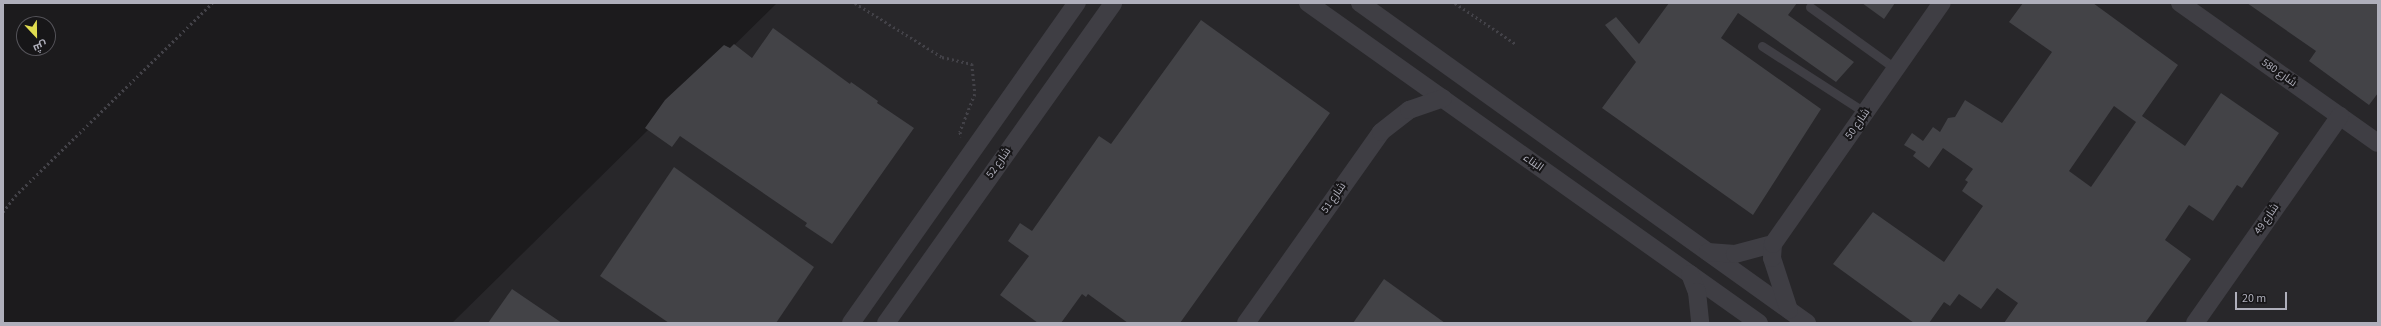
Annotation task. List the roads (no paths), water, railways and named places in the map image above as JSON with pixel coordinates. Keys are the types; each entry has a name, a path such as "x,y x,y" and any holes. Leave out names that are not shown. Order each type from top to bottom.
{"street":[{"path":"851,323 1077,3"},
{"name":"شارع 52","path":"886,323 1113,3"},
{"name":"البناء","path":"1308,3 1758,323"},
{"path":"1360,3 1807,323"},
{"name":"شارع 50","path":"1773,244 1942,3"},
{"name":"شارع 580","path":"2180,3 2378,143"},
{"name":"شارع 51","path":"1246,323 1381,132 1409,110 1443,98"},
{"name":"شارع 49","path":"2195,323 2340,116"},
{"path":"1708,252 1735,254 1773,244 1772,258 1789,310"},
{"path":"1690,274 1697,292 1700,323"}],"lane":[{"path":"1810,7 1896,69"},
{"path":"1762,46 1866,113"}]}
